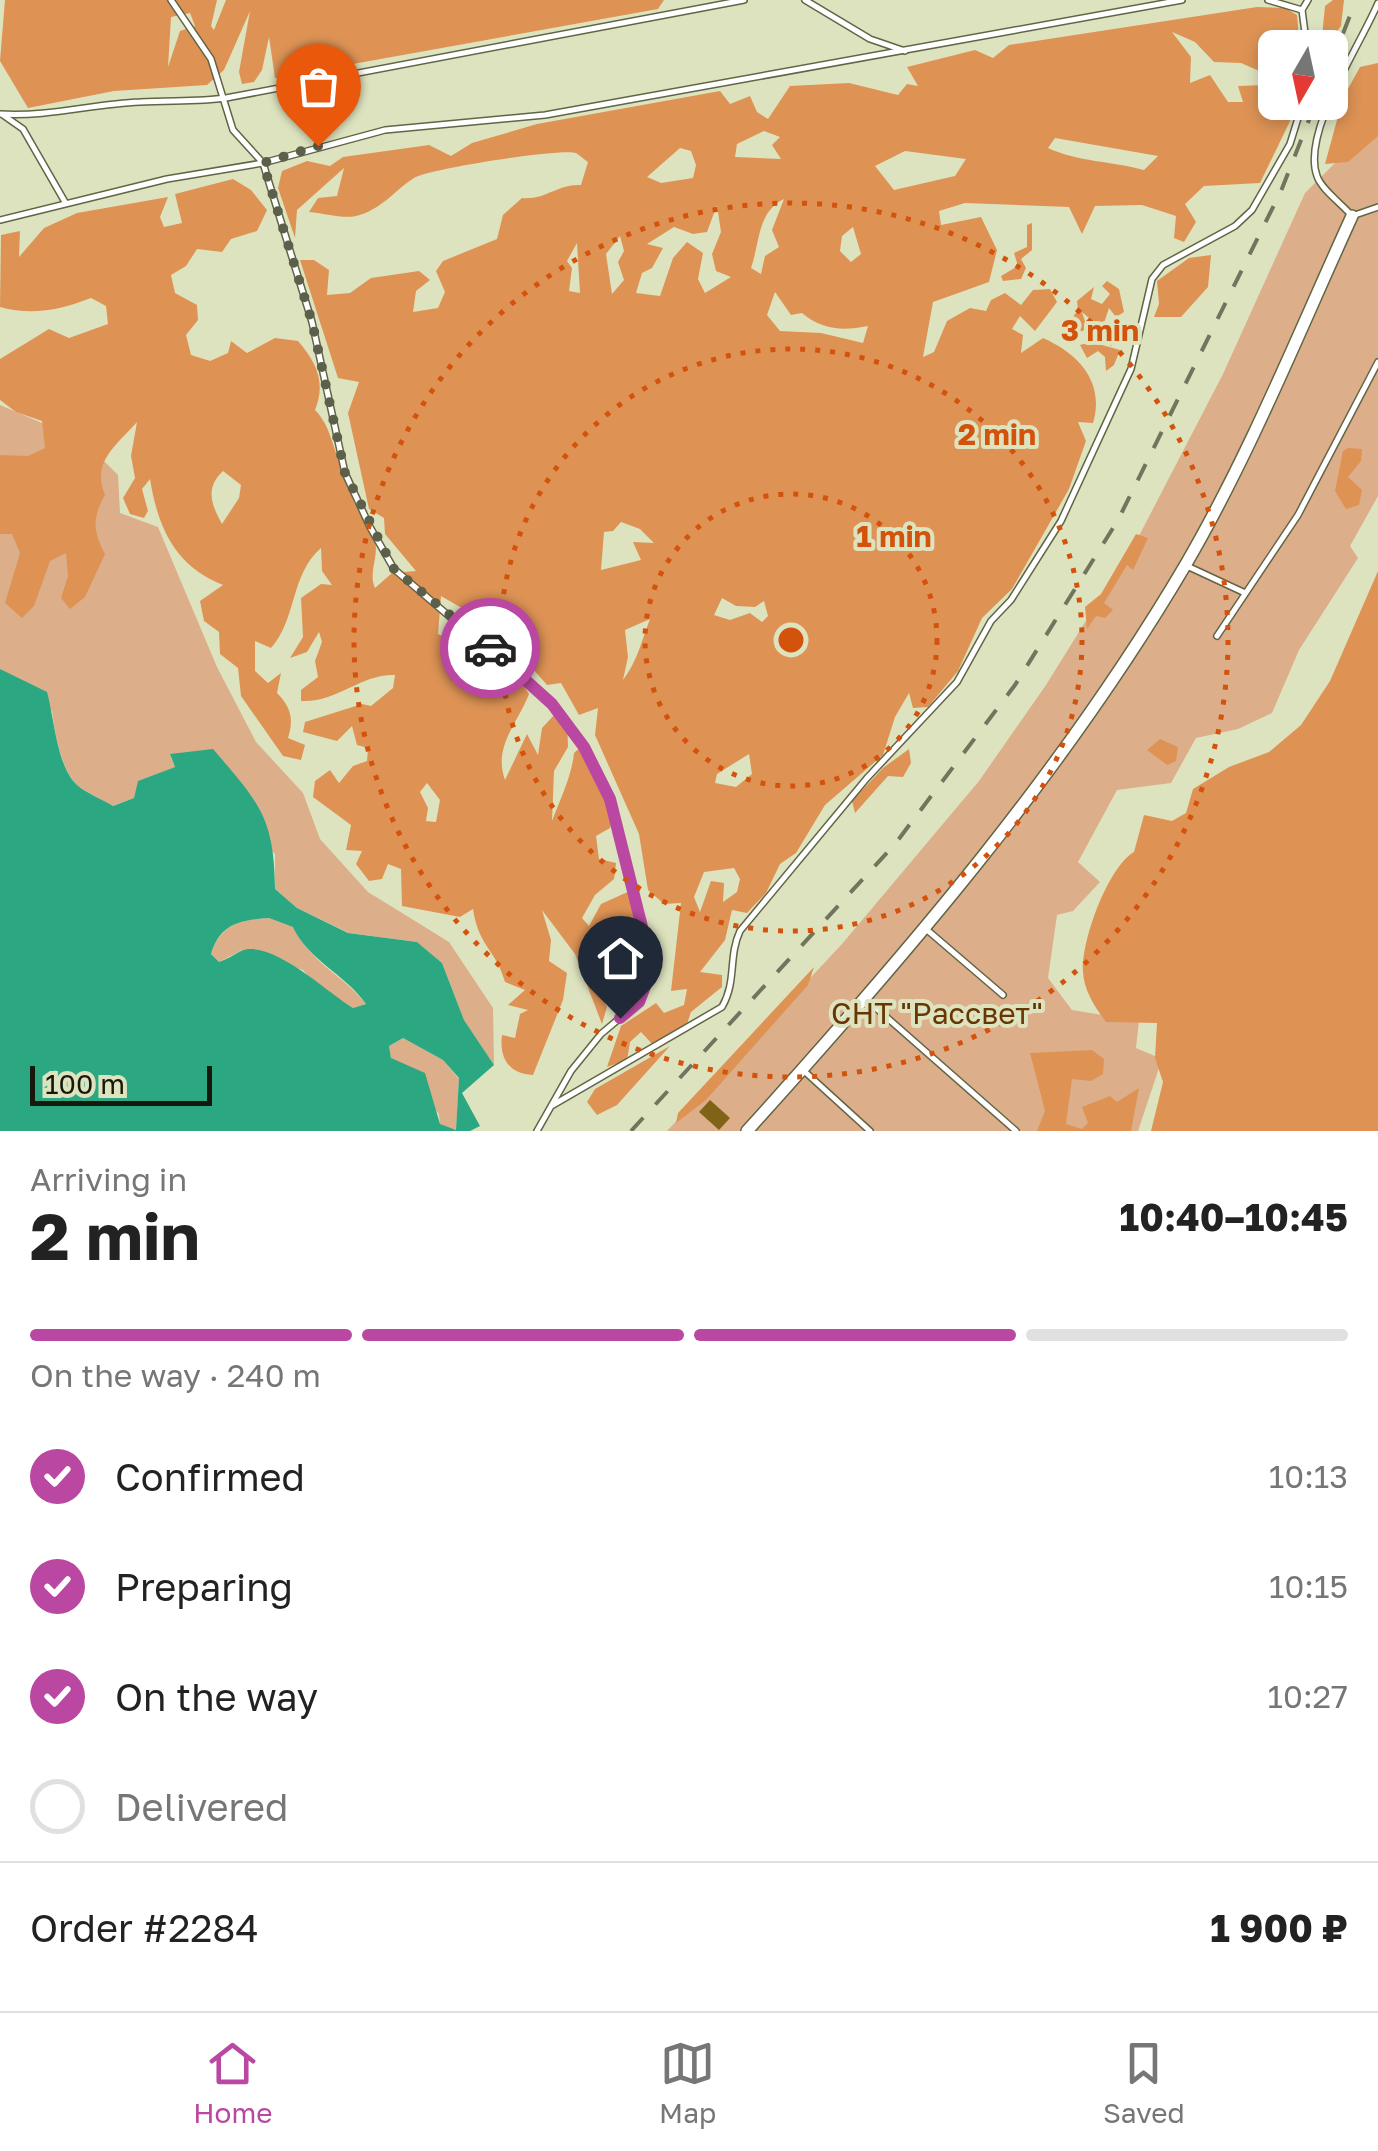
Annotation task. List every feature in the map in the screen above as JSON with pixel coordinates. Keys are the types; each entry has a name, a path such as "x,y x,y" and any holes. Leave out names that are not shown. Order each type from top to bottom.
{"street":[{"path":"747,1131 925,928 1056,759 1185,565 1352,216"}],"lane":[{"path":"171,0 211,60 234,130 263,163 312,322 345,473 370,527 394,569 552,704 584,747 610,799 643,931 649,976 639,1002 601,1034 571,1071 536,1131"},
{"path":"65,203 23,129 0,114 70,113 142,102 190,103 226,98 744,0"},
{"path":"806,0 870,38 909,52"},
{"path":"0,220 263,163 386,130 546,115 1182,0"},
{"path":"1268,0 1302,10"},
{"path":"1305,30 1302,10 1308,0"},
{"path":"1378,2 1318,132 1314,161 1317,179 1352,216 1378,207"},
{"path":"552,1105 722,1008 732,990 733,946 740,932 866,778 957,682 991,620 1011,600 1061,521 1131,369 1152,279 1163,265 1235,226 1252,210 1290,144 1297,120"},
{"path":"1218,636 1243,592 1298,516 1378,362"},
{"path":"1185,565 1243,592"},
{"path":"925,928 1003,995"},
{"path":"864,998 1016,1131"},
{"path":"802,1070 870,1131"}],"green space":[{"name":"СНТ \"Рассвет\"","path":"1378,134 1378,496 1350,546 1358,558 1299,650 1272,713 1238,729 1196,738 1171,783 1117,790 1078,862 1100,882 1073,911 1057,915 1048,978 1072,1010 1139,1021 1136,1048 1162,1059 1138,1131 667,1131 842,944 979,781 1046,685 1141,532 1223,374 1305,193 1347,151"},
{"path":"0,405 84,441 118,475 120,513 158,527 217,667 256,742 303,793 320,839 368,892 449,942 493,1008 494,1065 464,1020 442,963 417,942 349,933 297,908 275,889 275,854 170,755 175,767 139,781 134,798 112,806 72,779 60,750 52,711 0,669"},
{"path":"269,918 294,927 307,949 366,1004 353,1008 317,987 303,970 242,950 219,962 211,954 220,936 232,926"},
{"path":"403,1038 443,1060 459,1079 456,1130 440,1125 439,1114 391,1058 389,1046"}],"shaded area":[{"path":"5,0 217,0 211,26 214,30 226,0 664,0 658,9 275,78 269,37 262,70 254,82 242,84 239,72 250,11 224,70 207,85 114,91 28,108 0,61","holes":["190,13 195,26 180,31 168,67 171,17"]},
{"path":"1333,0 1344,0 1338,30 1323,30 1325,6"},
{"path":"1257,7 1285,8 1297,15 1298,30 1258,30 1258,70 1241,63 1214,62 1195,42 1172,32 1191,57 1190,83 1210,75 1228,102 1243,102 1238,86 1258,85 1258,120 1291,120 1260,183 1204,186 1185,204 1196,222 1184,242 1174,238 1176,216 1142,205 1095,206 1082,234 1069,207 965,203 939,211 941,225 981,217 997,250 989,282 933,302 923,357 934,352 947,321 970,308 986,311 991,300 1005,293 1021,305 1033,290 1050,289 1057,302 1035,331 1020,316 1012,329 1023,335 1021,353 1043,338 1078,361 1092,382 1096,408 1093,423 1078,422 1086,441 1069,489 1012,589 982,618 958,671 928,707 913,708 909,693 895,717 883,755 825,805 796,853 780,864 766,893 747,913 732,910 725,940 700,972 722,975 722,987 691,1012 686,1027 654,1046 641,1032 630,1042 627,1060 607,1067 621,1026 656,1003 664,1013 684,1005 687,989 671,991 681,903 664,904 648,890 639,834 595,735 598,708 579,715 561,683 547,685 533,669 530,653 517,661 498,651 496,624 485,602 467,611 441,596 438,634 451,640 463,632 487,678 498,670 504,681 515,671 529,694 504,746 505,780 527,734 538,755 542,728 556,713 567,717 568,747 554,771 552,821 574,753 585,743 591,752 607,784 612,806 610,828 596,836 599,859 616,863 614,879 595,895 582,918 589,926 601,904 632,890 647,959 641,982 622,994 606,977 597,988 607,1007 602,1024 575,954 542,910 551,940 549,961 567,973 563,1000 533,1075 518,1072 504,1058 502,1035 515,1038 520,1014 528,1010 508,1005 525,990 505,982 479,932 473,909 460,917 402,906 401,869 388,864 382,879 369,881 356,864 362,851 346,850 351,825 313,797 315,781 330,770 339,783 353,766 367,761 368,748 357,745 352,726 337,741 303,732 305,722 362,704 371,706 393,688 395,675 371,679 326,698 301,701 301,690 318,677 315,661 322,642 319,632 307,652 290,658 303,637 301,598 321,584 332,585 322,571 321,548 304,571 285,624 271,648 255,641 255,671 268,683 281,673 277,693 290,714 288,738 305,745 301,760 283,756 241,696 238,668 220,654 219,632 204,621 200,601 223,585 192,567 172,543 158,514 150,479 142,489 148,511 144,518 130,514 123,498 135,478 131,456 137,422 103,464 101,483 105,495 96,524 105,554 85,597 70,609 61,598 68,576 66,553 50,561 34,606 22,618 5,603 20,553 12,534 0,534 0,455 28,456 45,448 42,421 16,412 0,400 0,359 49,329 69,338 108,324 106,306 91,298 46,310 0,307 1,235 20,231 19,257 44,228 77,213 168,197 160,217 164,227 182,223 175,194 233,179 251,190 267,210 257,231 231,239 222,252 197,249 186,266 171,275 175,293 197,305 198,320 186,335 191,355 210,361 228,353 231,341 247,353 275,338 298,341 305,349 319,382 315,410 351,480 352,498 375,540 375,588 392,573 416,571 385,534 384,518 369,509 348,413 359,382 338,378 300,260 314,260 329,270 327,295 350,293 371,278 419,271 430,280 416,291 413,312 438,308 445,292 436,271 443,261 497,239 503,215 522,198 581,185 588,162 576,153 565,152 467,165 414,178 380,205 356,216 309,212 318,198 337,196 344,168 297,210 295,238 278,188 282,171 307,161 330,166 343,157 429,145 451,156 472,143 537,124 720,91 730,104 750,96 757,112 768,119 790,86 849,83 898,95 907,84 918,86 907,67 975,50 993,58 1009,45","holes":["764,131 780,137 772,145 781,159 735,157 737,144","1055,138 1158,156 1144,170 1048,148","680,148 691,151 696,165 693,178 661,183 647,177","905,151 966,159 955,176 894,190 875,166","784,199 772,230 779,247 765,256 761,274 751,268 769,212","717,205 721,232 712,254 716,271 731,277 705,293 698,279 703,253 687,242 673,258 660,296 636,293 642,273 652,268 663,248 647,244 674,227 693,234 707,232","853,227 861,254 851,262 840,251 842,236","620,236 624,251 618,262 624,280 612,294 606,254","577,243 580,293 569,291 572,268 567,261","775,292 791,315 802,313 833,328 868,326 863,343 821,333 780,331 767,315","223,471 241,485 239,498 222,524 213,503 214,484","621,522 640,529 654,543 633,542 641,560 601,570 604,532 613,531","722,598 736,606 755,607 764,601 768,616 762,622 750,613 730,620 714,615","650,619 623,680 628,657 625,630","749,754 752,774 736,787 715,783 717,774","427,783 440,800 436,822 426,821 428,808 420,792","734,868 740,879 737,892 723,902 724,883 711,881 700,912 694,897 704,872"]},
{"path":"1378,63 1378,136 1348,162 1325,164 1337,120 1348,120 1348,89 1360,67"},
{"path":"1032,223 1032,250 1021,259 1026,268 1021,279 1003,281 1001,276 1018,266 1014,253 1027,247 1027,225"},
{"path":"1211,255 1208,287 1181,317 1154,317 1159,304 1157,281 1189,258"},
{"path":"1107,281 1119,289 1124,312 1116,317 1109,308 1102,329 1082,312 1087,328 1078,334 1069,322 1078,310 1077,301 1094,287 1091,299 1102,304 1110,294 1102,286"},
{"path":"1091,342 1120,350 1114,365 1106,371 1105,357 1098,351 1087,358 1080,345"},
{"path":"1362,449 1361,461 1348,477 1362,490 1359,505 1346,509 1335,491 1343,451"},
{"path":"1136,534 1148,538 1133,570 1127,565 1104,603 1113,610 1105,618 1096,616 1087,629 1085,607 1101,594"},
{"path":"1378,571 1378,1131 1151,1131 1163,1082 1155,1058 1157,1023 1106,1022 1091,998 1084,979 1084,959 1098,906 1115,873 1134,852 1144,815 1172,821 1186,813 1193,789 1229,767 1269,752 1301,725 1330,681"},
{"path":"0,669 47,692 70,777 113,806 134,798 138,781 175,767 170,754 213,749 261,812 271,844 275,889 297,908 348,933 417,942 442,963 464,1020 494,1065 462,1093 480,1126 470,1131 0,1131","holes":["269,918 293,927 308,948 366,1004 353,1008 268,952 241,951 219,962 211,954 225,930 249,920","403,1038 443,1060 459,1078 456,1130 440,1124 425,1073 391,1058 389,1046"]},
{"path":"1160,739 1178,747 1176,761 1167,765 1147,750"},
{"path":"909,749 911,763 903,777 888,776 855,813 852,801 883,768"},
{"path":"814,967 808,985 706,1100 676,1123 678,1113"},
{"path":"670,1046 617,1105 597,1115 587,1102 595,1089"},
{"path":"1092,1050 1104,1059 1103,1074 1091,1081 1072,1079 1066,1124 1082,1129 1088,1123 1082,1107 1110,1096 1117,1102 1139,1088 1131,1131 1037,1131 1045,1111 1030,1053"}],"building":[{"path":"710,1100 730,1118 719,1130 699,1112"}],"railway":[{"path":"1344,30 1356,0"},
{"path":"631,1131 895,844 1015,685 1118,520 1281,191 1309,120"}],"way so far":[{"path":"318,146 263,163 303,304 312,322 345,473 394,569 490,648"}],"route":[{"path":"490,648 552,704 584,747 610,799 643,931 649,976 639,1002 620,1018"}]}
